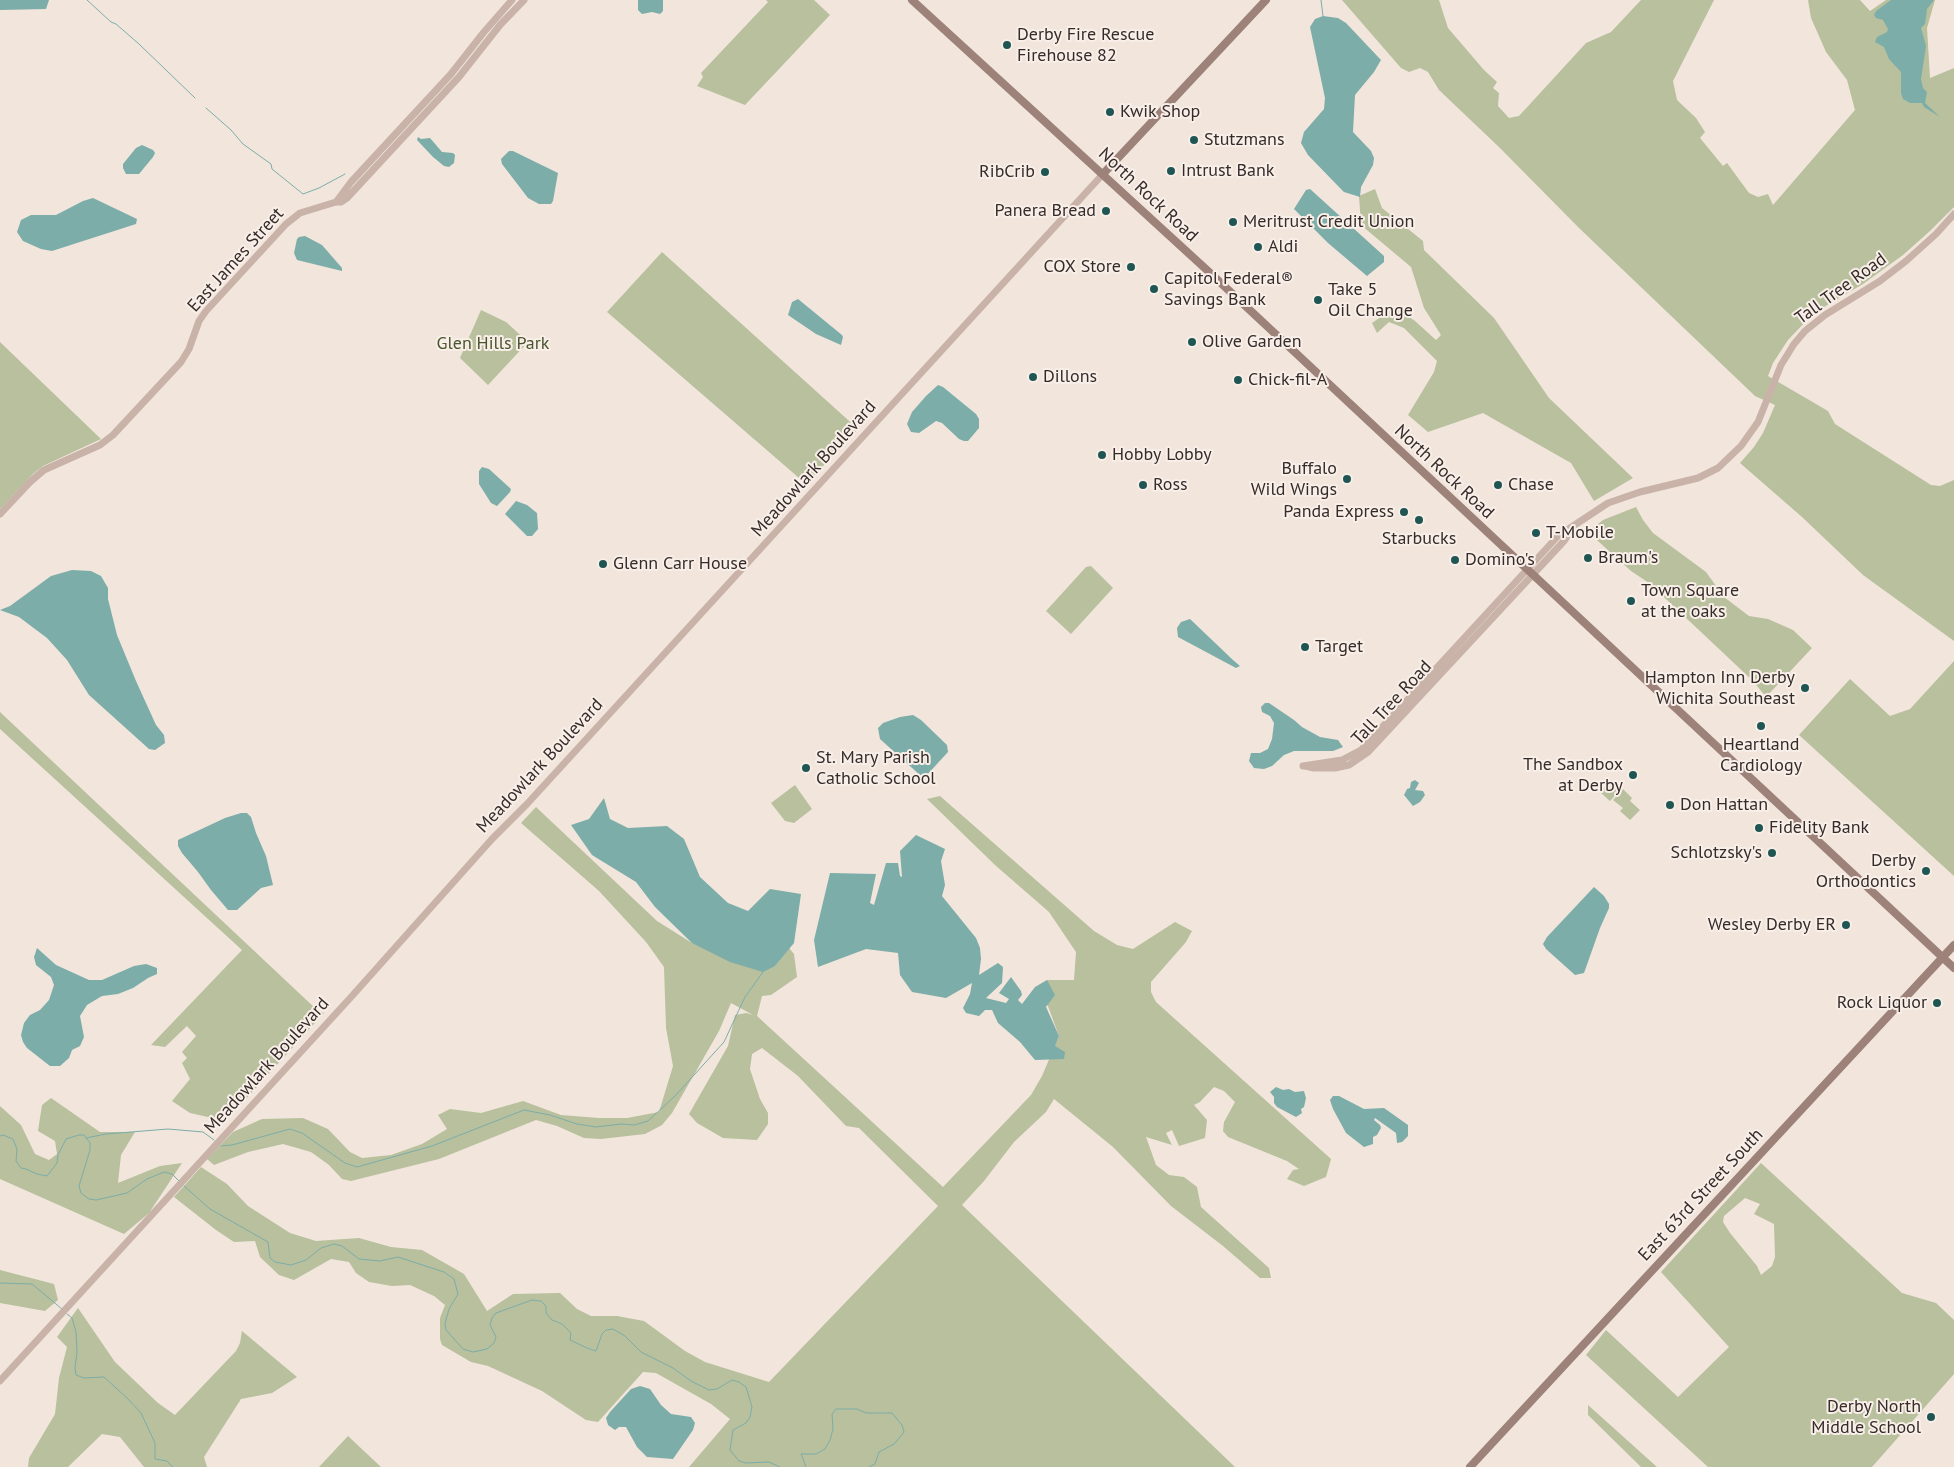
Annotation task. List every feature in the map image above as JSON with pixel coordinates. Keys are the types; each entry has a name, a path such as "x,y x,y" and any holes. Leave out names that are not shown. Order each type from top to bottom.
{"main road":[{"name":"North Rock Road","path":"912,0 1103,174 1954,968"},
{"path":"1103,174 1266,0"},
{"name":"East 63rd Street South","path":"1470,1467 1954,945"}],"street":[{"path":"336,202 351,182 451,74 512,0"},
{"name":"East James Street","path":"0,514 44,470 100,445 113,435 181,362 189,349 199,321 206,311 286,224 300,213 341,202 347,198 459,77 500,25 524,0"},
{"name":"Meadowlark Boulevard","path":"0,1381 492,839 534,797 1103,174"},
{"name":"Tall Tree Road","path":"1529,572 1360,759 1349,765 1335,768 1303,766 1342,760 1361,750 1529,572 1564,541 1574,527 1608,503 1640,492 1698,478 1718,468 1742,446 1758,422 1781,364 1805,331 1825,315 1880,281 1900,266 1936,234 1954,214"}],"green space":[{"path":"766,0 814,0 830,15 745,105 697,86 703,77 701,73 768,2"},
{"path":"1342,0 1439,0 1448,28 1484,70 1497,82 1493,88 1499,93 1498,106 1509,118 1519,116 1586,43 1611,32 1641,0 1714,0 1673,81 1677,100 1696,118 1705,132 1700,138 1723,166 1727,163 1749,193 1758,197 1768,194 1773,205 1855,110 1847,80 1826,52 1811,18 1808,0 1860,0 1870,11 1886,0 1935,0 1927,28 1930,78 1954,68 1954,207 1903,255 1863,284 1824,307 1807,320 1788,340 1773,363 1768,376 1828,411 1835,424 1931,485 1940,486 1954,480 1954,641 1863,575 1802,517 1740,463 1763,433 1775,405 1755,396 1578,227 1500,148 1439,90 1428,72 1420,68 1409,72 1401,68"},
{"path":"1375,189 1382,208 1423,241 1424,250 1494,318 1549,398 1633,478 1594,501 1571,463 1483,413 1428,432 1408,415 1434,372 1437,361 1404,328 1389,322 1377,333 1372,323 1395,307 1415,321 1436,340 1441,335 1424,308 1411,267 1361,225 1359,196"},
{"path":"662,252 858,429 806,484 607,312"},
{"name":"Glen Hills Park","path":"481,310 506,322 528,342 488,385 460,358"},
{"path":"0,342 101,439 43,466 0,509"},
{"path":"1636,507 1653,533 1706,572 1724,597 1749,616 1768,619 1793,630 1812,648 1766,697 1753,681 1649,583 1631,571 1588,532 1603,520"},
{"path":"1091,566 1113,588 1071,634 1046,611 1086,567"},
{"path":"1954,661 1954,876 1799,735 1850,679 1890,716 1910,709"},
{"path":"0,712 316,1009 324,1013 226,1121 190,1113 172,1101 190,1079 182,1063 187,1058 182,1052 196,1036 187,1026 165,1047 151,1045 242,950 0,729"},
{"path":"1610,782 1619,791 1610,801 1600,792"},
{"path":"795,785 812,809 794,823 785,821 771,803"},
{"path":"1623,789 1632,798 1630,801 1640,810 1630,820 1620,811 1623,808 1613,800"},
{"path":"940,796 1094,931 1117,945 1133,949 1175,922 1192,931 1186,942 1151,982 1151,992 1156,1002 1331,1159 1326,1177 1304,1186 1287,1179 1293,1170 1299,1169 1287,1161 1228,1137 1223,1131 1224,1122 1235,1102 1224,1091 1214,1087 1200,1102 1194,1105 1207,1120 1205,1138 1179,1146 1172,1130 1166,1133 1172,1145 1146,1137 1156,1165 1169,1175 1184,1177 1197,1187 1201,1207 1269,1268 1271,1278 1260,1278 1223,1246 1171,1206 1113,1147 1054,1099 1046,1112 1014,1142 984,1181 962,1205 1235,1467 689,1467 730,1419 711,1404 656,1373 643,1372 598,1422 586,1420 542,1391 488,1366 471,1362 442,1345 440,1339 440,1318 445,1305 434,1296 410,1285 392,1286 369,1282 356,1273 349,1262 331,1259 294,1280 279,1275 260,1257 255,1241 234,1242 174,1197 201,1167 227,1184 248,1206 290,1233 316,1241 359,1238 391,1247 422,1250 464,1274 487,1311 513,1294 560,1293 577,1309 591,1316 617,1316 644,1321 685,1351 705,1362 769,1382 938,1206 859,1128 846,1126 798,1076 762,1048 752,1054 750,1069 760,1099 768,1113 768,1124 757,1140 723,1138 697,1123 689,1114 728,1046 735,1015 746,1013 753,1015 731,1003 719,1031 672,1113 662,1125 645,1134 601,1139 584,1138 557,1126 536,1120 439,1159 351,1181 342,1179 329,1165 311,1152 283,1144 248,1152 214,1165 207,1159 233,1132 262,1119 303,1118 328,1129 350,1152 362,1158 391,1155 422,1144 447,1129 438,1115 450,1109 481,1113 523,1101 561,1115 627,1118 659,1112 673,1066 666,1028 664,967 646,942 599,891 521,823 536,807 657,921 692,943 775,966 789,948 794,954 797,977 771,995 762,996 757,1016 943,1187 1031,1095 1042,1076 1059,1036 1045,998 1047,980 1074,980 1076,952 1049,912 995,865 927,799"},
{"path":"51,1098 100,1132 135,1132 121,1155 118,1183 160,1166 182,1163 149,1213 124,1234 0,1179 0,1106 21,1125 35,1154 49,1160 57,1154 55,1141 38,1131 42,1105"},
{"path":"1761,1163 1902,1293 1936,1303 1954,1320 1954,1374 1872,1467 1708,1467 1586,1355 1606,1330 1678,1397 1729,1347 1661,1272","holes":["1745,1198 1760,1204 1754,1214 1774,1224 1775,1257 1772,1266 1761,1275 1757,1266 1723,1222 1724,1216"]},
{"path":"0,1270 54,1284 58,1300 45,1311 0,1303"},
{"path":"78,1308 115,1362 158,1403 175,1415 236,1351 240,1343 242,1331 297,1377 272,1393 241,1399 204,1457 207,1467 144,1467 120,1437 102,1434 68,1467 28,1467 29,1458 55,1414 59,1378 67,1347 57,1337"},
{"path":"1588,1405 1657,1467 1641,1467 1588,1415"},
{"path":"348,1436 381,1467 319,1467"}],"water":[{"path":"0,0 49,0 46,9 0,10"},
{"path":"638,0 663,0 663,11 660,14 652,12 642,14 638,10"},
{"path":"1891,0 1934,0 1927,9 1925,24 1921,28 1926,46 1921,79 1923,88 1927,92 1925,103 1940,117 1924,107 1922,103 1910,103 1903,99 1901,93 1901,72 1889,59 1884,47 1875,42 1877,37 1887,32 1888,29 1883,20 1876,18 1874,15 1876,11"},
{"path":"1323,16 1338,18 1346,23 1381,60 1374,72 1355,95 1353,132 1371,151 1374,158 1373,165 1361,187 1360,197 1344,192 1308,155 1301,143 1304,132 1324,109 1325,98 1310,27 1315,19"},
{"path":"418,137 421,139 430,138 442,152 453,153 455,155 454,163 449,167 444,166 417,140"},
{"path":"142,145 153,150 155,153 153,157 139,174 126,174 123,164 136,148"},
{"path":"509,151 513,151 558,173 551,204 539,204 528,198 502,164 501,159"},
{"path":"1310,189 1384,256 1384,262 1367,276 1328,243 1294,209 1306,190"},
{"path":"93,198 137,219 136,224 52,251 41,249 23,241 17,232 21,220 31,215 56,215"},
{"path":"305,236 322,245 342,268 342,271 297,260 294,253 297,239"},
{"path":"798,299 842,335 841,345 816,334 788,315 792,302"},
{"path":"938,385 976,414 979,419 979,428 968,441 959,439 942,423 936,421 919,433 911,432 907,424 912,412"},
{"path":"482,467 489,469 511,489 497,506 491,503 479,484 479,471"},
{"path":"516,501 527,505 537,513 538,529 532,536 527,536 505,514"},
{"path":"72,570 91,571 101,576 108,588 108,599 117,635 156,725 164,735 165,743 155,750 149,749 89,695 67,660 47,638 19,617 0,610 10,606 51,576"},
{"path":"1190,619 1240,666 1236,668 1178,637 1177,628 1181,622"},
{"path":"1265,703 1269,703 1302,727 1320,737 1338,740 1343,747 1333,751 1294,751 1284,755 1272,766 1264,769 1254,768 1249,761 1251,753 1260,753 1268,749 1272,739 1274,723 1270,716 1262,712 1261,707"},
{"path":"913,715 921,720 947,745 948,752 925,777 921,776 880,739 878,728 883,723"},
{"path":"1415,780 1419,783 1415,790 1423,791 1425,795 1420,802 1413,806 1404,795 1407,789 1410,788 1411,782"},
{"path":"604,798 610,819 628,828 667,826 684,839 700,877 728,903 748,911 770,889 801,894 794,943 775,966 763,972 730,962 692,943 655,907 636,882 592,855 571,825 589,819"},
{"path":"247,813 251,817 266,856 273,885 261,888 237,910 228,910 182,853 178,846 178,840 225,818"},
{"path":"916,835 945,849 941,861 945,885 942,896 976,938 980,948 981,959 979,975 998,963 1003,967 1002,983 986,998 1006,1003 1009,999 999,993 1011,977 1021,991 1022,995 1018,1000 1022,1004 1035,987 1047,980 1055,995 1046,1007 1059,1036 1055,1046 1065,1052 1064,1059 1035,1060 1020,1042 998,1023 992,1010 985,1010 979,1016 966,1013 963,1008 970,994 972,983 946,998 912,992 900,975 898,953 866,949 818,967 814,940 830,873 876,874 870,903 874,905 886,863 898,863 900,876 902,877 900,851"},
{"path":"1594,887 1604,896 1609,904 1609,908 1584,973 1575,975 1546,949 1543,944 1547,937"},
{"path":"37,948 56,965 89,980 102,980 134,966 146,964 157,968 157,974 133,988 118,994 102,996 87,1005 80,1016 84,1037 80,1046 72,1050 69,1058 60,1066 50,1066 27,1048 21,1035 24,1023 30,1015 40,1010 49,1000 54,985 51,977 36,965 34,957"},
{"path":"1276,1087 1295,1092 1304,1091 1306,1098 1304,1107 1301,1109 1302,1113 1296,1117 1277,1107 1274,1103 1274,1097 1270,1092"},
{"path":"1333,1096 1339,1096 1364,1109 1384,1108 1408,1125 1408,1136 1402,1142 1397,1143 1396,1133 1375,1118 1374,1120 1381,1128 1377,1135 1373,1137 1373,1144 1364,1147 1346,1133 1333,1109 1330,1100"},
{"path":"640,1386 650,1389 661,1405 671,1414 691,1417 695,1423 693,1430 673,1459 647,1457 637,1447 626,1427 619,1427 615,1430 608,1425 606,1418 610,1412 631,1389"}],"waterway":[{"path":"87,0 139,44 195,98"},
{"path":"1321,0 1323,16"},
{"path":"206,108 231,130 243,144 271,164 272,169 303,194 345,174"},
{"path":"221,1146 232,1145 290,1129 302,1133 345,1163 357,1167 432,1146 524,1110 596,1127 621,1124 634,1125 648,1121 675,1096 724,1042 745,997 763,972"},
{"path":"86,1138 106,1134 168,1129 203,1132 214,1140"},
{"path":"0,1136 3,1135 13,1139 17,1149 16,1161 21,1168 47,1176 57,1163 58,1155 66,1139 84,1135 90,1143 90,1150 79,1186 81,1193 89,1199 96,1200 127,1193 147,1179 164,1172 172,1174 179,1181"},
{"path":"184,1186 210,1209 268,1242 270,1258 275,1262 291,1265 306,1260 321,1248 334,1244 342,1246 359,1259 380,1261 398,1257 444,1272 454,1279 458,1294 449,1309 445,1324 446,1330 463,1349 473,1352 487,1349 494,1343 496,1337 490,1325 496,1313 532,1300 541,1301 546,1306 546,1313 552,1320 562,1324 571,1333 570,1340 587,1348 596,1351 602,1334 606,1330 613,1329 625,1336 641,1352 673,1368 691,1381 709,1390 717,1389 732,1380 739,1382 746,1387 752,1407 750,1417 746,1423 733,1430 730,1450 739,1461 746,1463 769,1462 780,1467"},
{"path":"0,1283 32,1284 62,1309"},
{"path":"67,1314 72,1318 76,1332 76,1375 84,1378 104,1377 128,1399 141,1413 155,1443 155,1459 167,1461 173,1467"},
{"path":"806,1467 801,1454 816,1454 825,1449 833,1429 832,1414 836,1409 857,1409 866,1413 892,1413 902,1425 904,1432 894,1444 879,1452 875,1464 869,1467"}],"place":[{"name":"Derby Fire Rescue Firehouse 82","path":"1007,45"},
{"name":"Kwik Shop","path":"1110,112"},
{"name":"Stutzmans","path":"1194,140"},
{"name":"Intrust Bank","path":"1171,171"},
{"name":"RibCrib","path":"1045,172"},
{"name":"Panera Bread","path":"1106,211"},
{"name":"Meritrust Credit Union","path":"1233,222"},
{"name":"Aldi","path":"1258,247"},
{"name":"COX Store","path":"1131,267"},
{"name":"Capitol Federal® Savings Bank","path":"1154,289"},
{"name":"Take 5 Oil Change","path":"1318,300"},
{"name":"Olive Garden","path":"1192,342"},
{"name":"Dillons","path":"1033,377"},
{"name":"Chick-fil-A","path":"1238,380"},
{"name":"Hobby Lobby","path":"1102,455"},
{"name":"Buffalo Wild Wings","path":"1347,479"},
{"name":"Ross","path":"1143,485"},
{"name":"Chase","path":"1498,485"},
{"name":"Panda Express","path":"1404,512"},
{"name":"Starbucks","path":"1419,520"},
{"name":"T-Mobile","path":"1536,533"},
{"name":"Braum's","path":"1588,558"},
{"name":"Domino's","path":"1455,560"},
{"name":"Glenn Carr House","path":"603,564"},
{"name":"Town Square at the oaks","path":"1631,601"},
{"name":"Target","path":"1305,647"},
{"name":"Hampton Inn Derby Wichita Southeast","path":"1805,688"},
{"name":"Heartland Cardiology","path":"1761,726"},
{"name":"St. Mary Parish Catholic School","path":"806,768"},
{"name":"The Sandbox at Derby","path":"1633,775"},
{"name":"Don Hattan","path":"1670,805"},
{"name":"Fidelity Bank","path":"1759,828"},
{"name":"Schlotzsky's","path":"1772,853"},
{"name":"Derby Orthodontics","path":"1926,871"},
{"name":"Wesley Derby ER","path":"1846,925"},
{"name":"Rock Liquor","path":"1937,1003"},
{"name":"Derby North Middle School","path":"1931,1417"}]}
